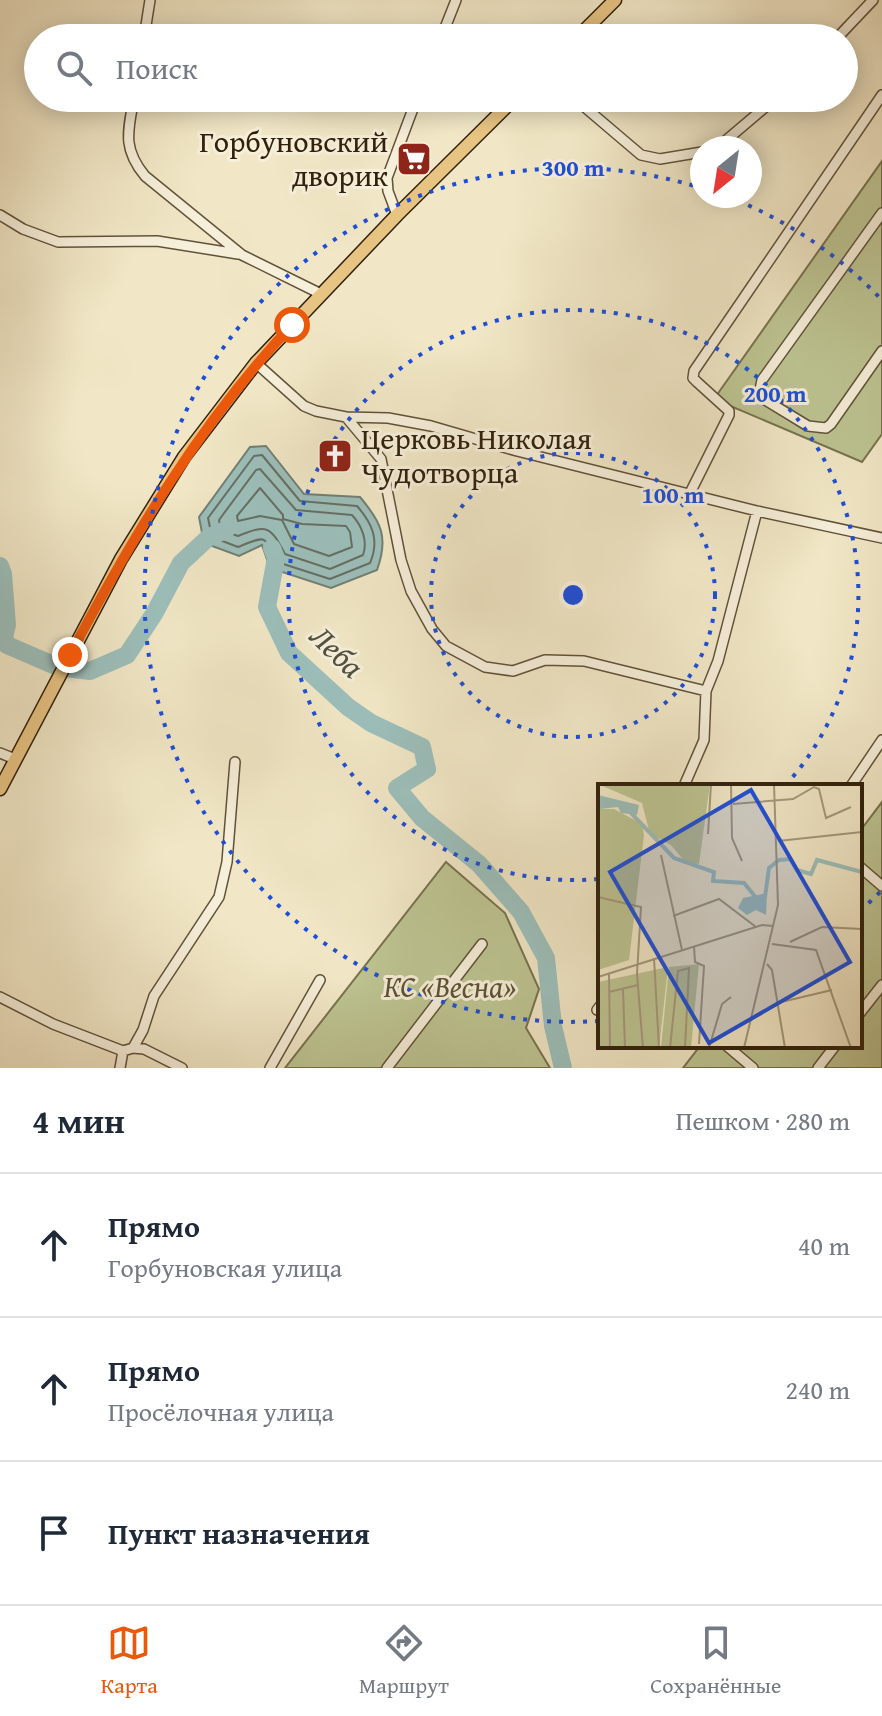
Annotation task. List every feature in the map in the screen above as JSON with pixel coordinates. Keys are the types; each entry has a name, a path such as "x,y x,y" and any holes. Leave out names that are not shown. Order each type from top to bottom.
{"main road":[{"path":"591,24 615,0"},
{"path":"0,789 121,559 184,457 256,363 397,215 501,112"}],"street":[{"path":"146,24 150,0"},
{"path":"850,24 873,0"},
{"path":"445,24 452,1"},
{"path":"690,493 729,415 729,411 693,378 694,371 882,95"},
{"path":"132,112 128,137 133,162 145,176 242,255 321,294"},
{"path":"397,215 388,191 387,178 412,112"},
{"path":"590,112 641,155 653,159 690,154"},
{"path":"731,136 759,112"},
{"path":"882,213 762,380 762,398 808,426 826,428 882,351"},
{"path":"0,215 23,229 58,242 157,241 242,255"},
{"path":"256,363 304,406 316,411 431,426 517,451 757,511 882,538"},
{"path":"346,417 381,459 405,575 432,629 446,646 485,667 513,671 545,660 584,661 706,691"},
{"path":"685,784 704,740 706,691 718,661 757,511"},
{"path":"852,784 882,740"},
{"path":"0,753 15,759"},
{"path":"120,1068 128,1049 143,1030 154,996 219,897 227,862 235,762"},
{"path":"862,869 882,886"},
{"path":"387,1068 482,944"},
{"path":"270,1068 320,980"},
{"path":"862,1010 882,985"},
{"path":"0,997 53,1024 128,1049 144,1049 182,1068"},
{"path":"729,1048 753,1068"},
{"path":"818,1068 833,1048"}],"green space":[{"path":"882,161 882,434 862,462 714,399"},
{"path":"882,802 882,1068 683,1068 698,1048 862,1048 862,828"},
{"name":"КС «Весна»","path":"446,862 505,913 539,989 526,1028 550,1068 285,1068"}],"water":[{"path":"266,446 304,494 360,497 381,530 381,558 377,570 331,588 270,568 262,545 239,556 204,543 199,517 250,447"}],"waterway":[{"name":"Леба","path":"0,566 7,645 58,667 90,671 127,655 154,614 181,563 209,537 226,530"},
{"name":"Леба","path":"272,548 276,558 267,607 289,653 348,707 371,723 422,747 427,769 397,788 422,818 479,864 521,912 546,958 553,1026 563,1068"}],"place":[{"name":"Горбуновский дворик","path":"414,159"},
{"name":"Церковь Николая Чудотворца","path":"335,456"}],"route":[{"path":"70,655 121,559 184,457 256,363 292,325"}]}
